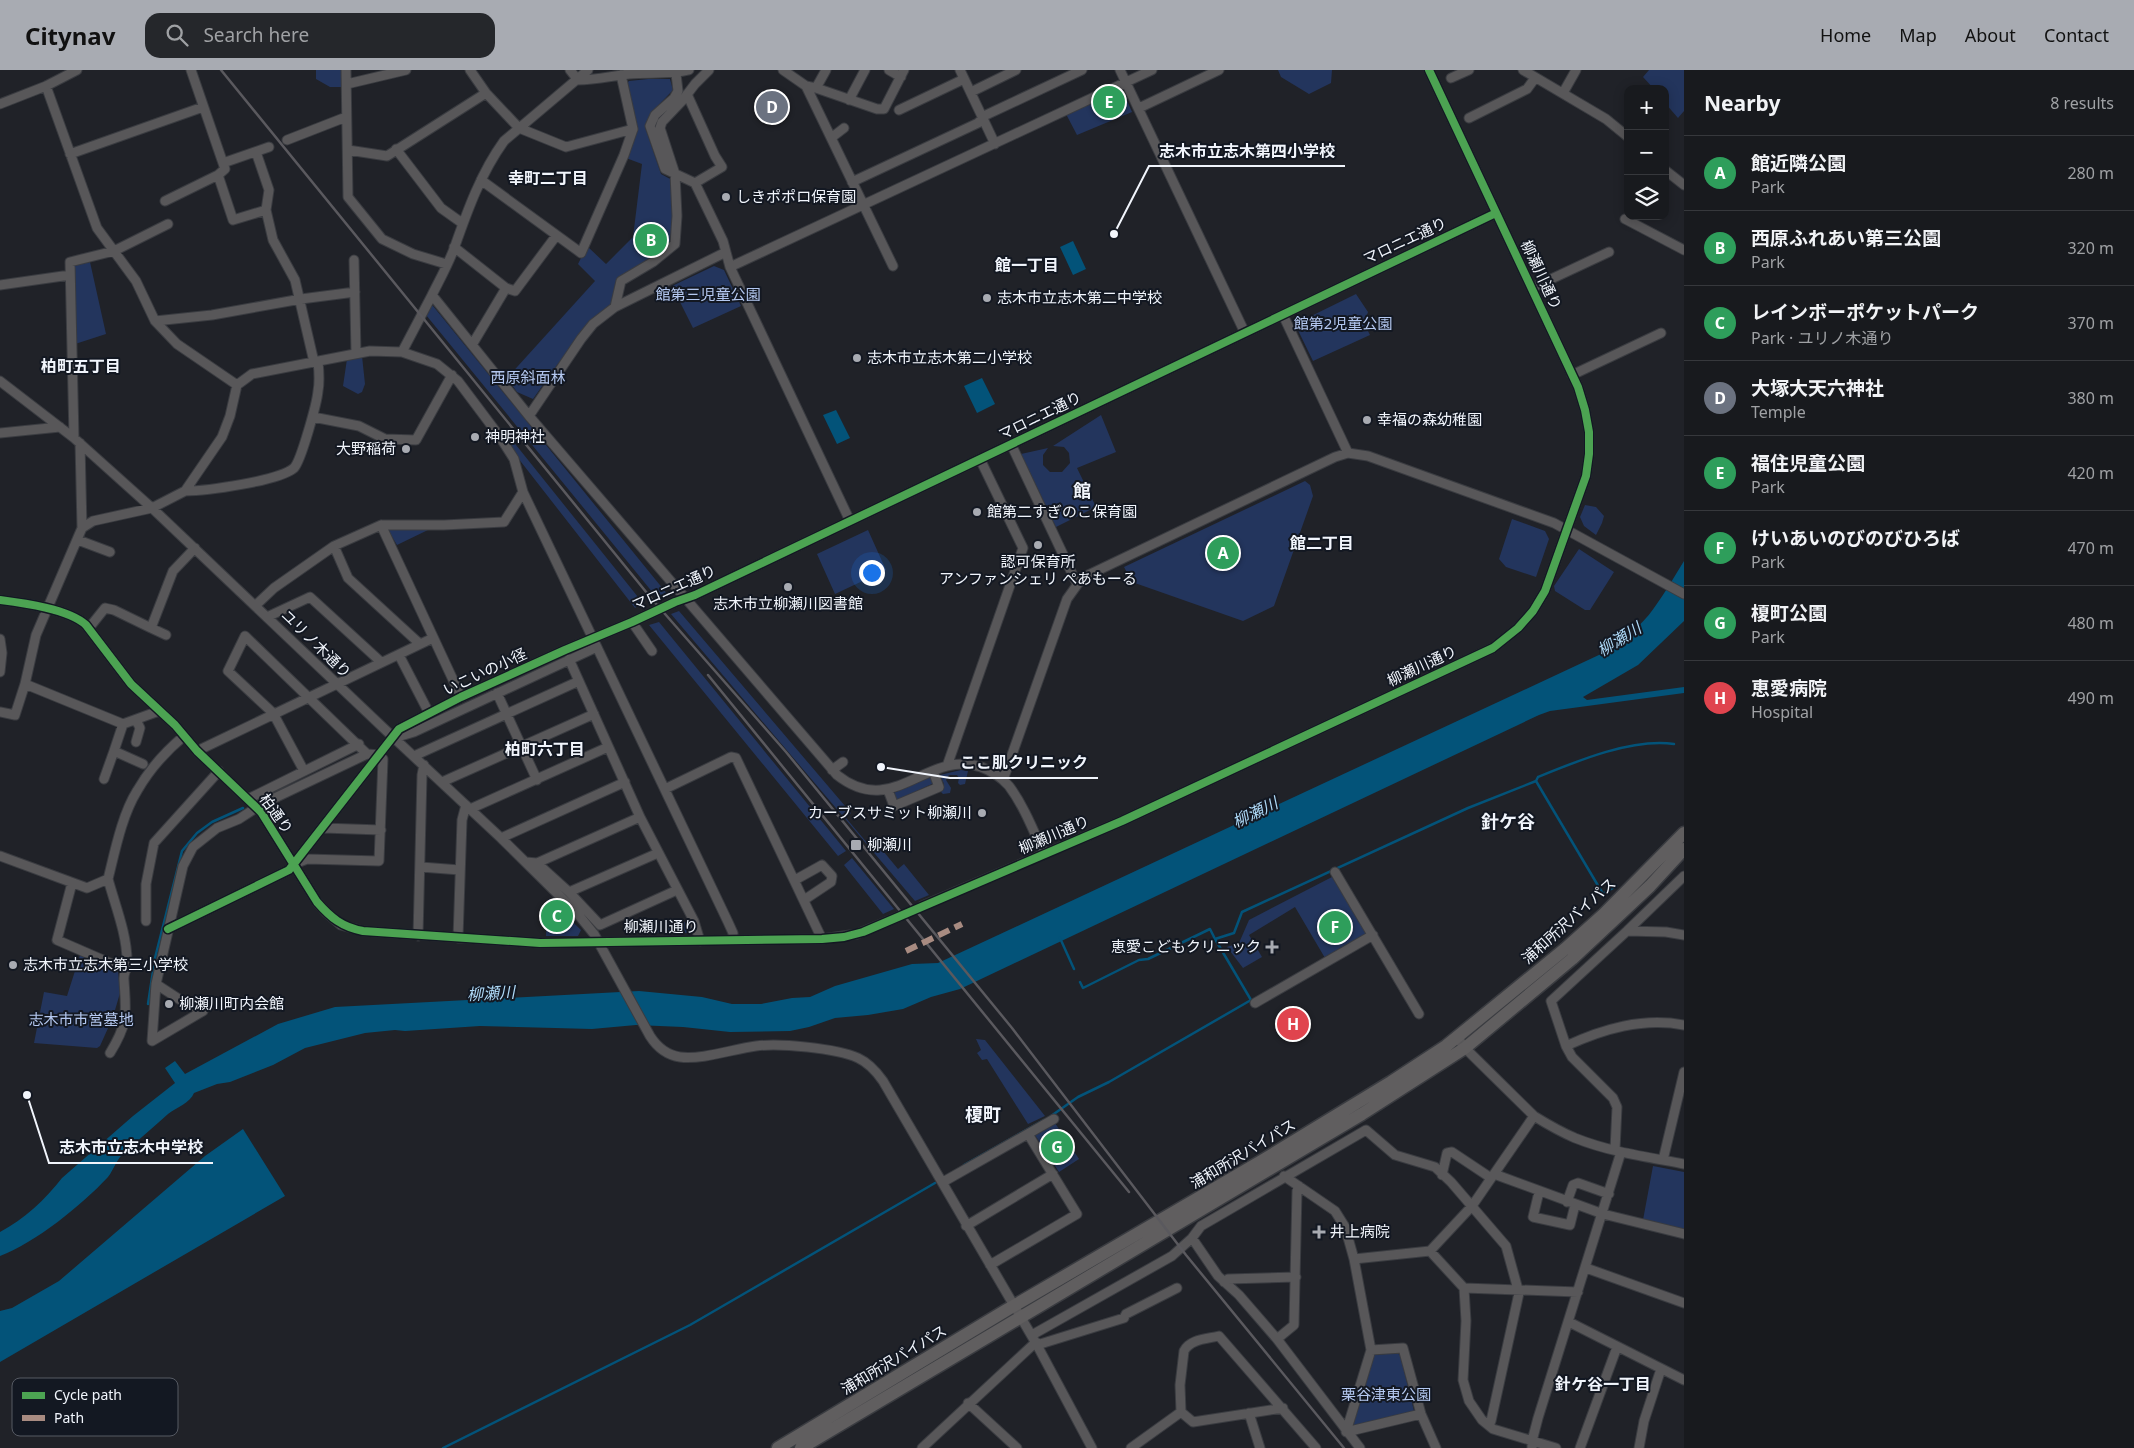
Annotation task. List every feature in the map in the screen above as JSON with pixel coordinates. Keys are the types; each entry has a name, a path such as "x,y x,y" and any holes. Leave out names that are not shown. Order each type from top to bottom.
{"highway":[{"name":"浦和所沢バイパス","path":"801,1448 1362,1114 1465,1048 1572,959 1684,833"},
{"name":"浦和所沢バイパス","path":"778,1448 1391,1082 1457,1037 1565,950 1650,886 1684,849"}],"street":[{"path":"0,104 46,86 77,70"},
{"path":"165,201 225,170 191,70"},
{"path":"346,70 348,197 382,239 413,254 446,264"},
{"path":"347,84 406,70"},
{"path":"470,70 486,93 520,128 566,147 633,129"},
{"path":"570,70 578,80"},
{"path":"402,352 432,295 481,180 504,141 588,70"},
{"path":"578,80 595,80 634,72 676,74 689,70"},
{"path":"615,307 621,281 653,262 675,244 677,216 675,174 660,128 662,122 709,70"},
{"path":"783,70 806,86 877,110 884,109 903,73 889,70"},
{"path":"816,88 826,70"},
{"path":"850,100 865,70"},
{"path":"960,70 995,144"},
{"path":"971,92 1016,70"},
{"path":"852,182 978,123 986,115 1082,70"},
{"path":"1120,70 1245,332"},
{"path":"730,267 1152,70"},
{"path":"1139,108 1219,70"},
{"name":"柳瀬川通り","path":"922,906 1122,821 1492,648 1518,628 1541,598 1586,476 1590,454 1585,410 1572,375 1429,70"},
{"path":"1451,78 1469,70"},
{"path":"1523,70 1606,119 1624,134"},
{"path":"1563,93 1576,70"},
{"path":"676,74 678,91 674,98 655,115 650,126 665,169 695,183 723,241 730,267 850,521"},
{"path":"481,180 581,253 624,155 633,129 621,75"},
{"path":"1470,118 1527,89 1535,78"},
{"path":"899,110 964,79"},
{"path":"46,86 97,228 136,280 155,321 177,344 237,385"},
{"path":"806,86 893,266"},
{"path":"348,150 387,156 486,93"},
{"path":"687,94 715,156 722,167 695,183"},
{"path":"70,154 203,106"},
{"path":"287,140 346,117"},
{"path":"831,138 844,128"},
{"path":"223,163 269,147"},
{"path":"396,150 441,208 462,223"},
{"path":"82,528 92,521 152,508 185,491 197,491 255,481 290,470 297,463 313,416 320,383 295,280 273,240 266,210 269,190 256,152"},
{"path":"1669,173 1684,185"},
{"path":"218,175 233,220 266,210"},
{"name":"マロニエ通り","path":"595,643 632,622 850,521 1496,213"},
{"path":"1627,220 1684,250"},
{"path":"0,712 15,715 25,684 36,635 82,528 70,262 114,252 168,224"},
{"path":"454,247 506,288 515,291 556,236"},
{"path":"529,416 593,324 615,307 726,252"},
{"path":"1532,288 1609,252"},
{"path":"354,260 356,353"},
{"path":"0,285 70,275"},
{"path":"472,346 506,288"},
{"path":"155,321 212,315 301,299 355,292"},
{"path":"432,295 529,416 832,770 843,780 854,786 872,790 888,790 906,784 933,770 947,766 960,764 976,766 987,770 1003,780 1016,798 1044,854"},
{"path":"1283,315 1348,453"},
{"path":"1572,375 1661,332"},
{"path":"185,491 222,437 230,416 237,385 252,374 370,350 402,352 437,364 452,375 514,459 523,492 728,922 733,933 733,940"},
{"path":"313,416 359,426 384,439 416,440 452,375"},
{"name":"ユリノ木通り","path":"0,381 77,441 152,508 577,912 599,942 650,1036 659,1048 678,1057 695,1057 755,1046 776,1045 839,1053 862,1060 874,1070 883,1081 966,1226 1022,1318 1092,1448"},
{"path":"0,433 60,427"},
{"path":"1011,444 1077,584"},
{"path":"1003,780 1067,599 1082,578 1335,457 1348,453 1381,461 1527,512 1567,529 1684,594"},
{"path":"947,766 1023,548 980,459"},
{"path":"256,605 266,594 334,546 381,526 504,522 523,492"},
{"path":"381,526 461,697"},
{"path":"78,540 110,552"},
{"path":"334,546 348,578 420,644"},
{"path":"151,628 173,571 195,548"},
{"path":"267,617 310,597 381,662"},
{"name":"柏通り","path":"0,600 46,608 82,621 126,677 184,736 196,751 256,807 317,902 341,925 363,931 418,936 540,943 599,942"},
{"path":"89,628 105,608 114,610 166,635"},
{"path":"632,622 652,651"},
{"path":"304,771 274,712 228,671 245,636 359,744 367,754"},
{"path":"196,751 274,712 338,684 433,638"},
{"path":"0,639 2,654 0,672"},
{"path":"394,738 414,732 569,659 595,643"},
{"name":"いこいの小径","path":"294,864 394,738 399,729 461,697 595,643"},
{"path":"400,655 429,713"},
{"path":"569,659 640,817 695,924 700,941"},
{"path":"414,756 579,681"},
{"path":"25,684 123,724 159,711"},
{"path":"497,693 537,780"},
{"path":"442,782 594,714"},
{"path":"136,720 140,728 136,742"},
{"path":"104,779 123,724"},
{"path":"110,1053 122,1033 126,1020 123,976 127,962 124,936 108,879 118,843 136,792 171,747 184,736"},
{"path":"248,798 359,744"},
{"path":"458,938 462,820 468,807 537,780 608,747"},
{"path":"114,751 143,764"},
{"path":"156,984 182,1001 203,1011 152,1041 156,984 168,929 183,866 193,848 217,828 239,819 256,807 367,754 380,755 383,759 380,861 307,859 294,864 289,870 168,929"},
{"path":"665,789 731,757 736,758 822,939"},
{"path":"832,770 843,762"},
{"path":"418,936 422,775 424,765"},
{"path":"888,790 894,806 938,787 933,770"},
{"path":"146,921 146,884 154,843 219,771"},
{"path":"501,838 625,782"},
{"path":"526,862 537,863 640,817"},
{"path":"323,828 381,830"},
{"path":"569,892 658,853"},
{"path":"0,856 87,888 108,879"},
{"path":"537,863 569,892 600,925 677,890"},
{"path":"795,880 822,865 825,866 832,876 831,882 804,900"},
{"path":"421,867 460,870"},
{"path":"1335,872 1419,1014"},
{"path":"1532,1445 1609,1194 1618,1151 1617,1108 1613,1098 1572,1057 1566,1046 1551,1001 1684,876"},
{"path":"72,883 57,940 126,970"},
{"name":"柳瀬川通り","path":"599,942 822,939 857,934 900,916"},
{"path":"1606,920 1624,934 1666,932 1684,935"},
{"path":"1255,1003 1373,934"},
{"path":"1566,1046 1595,1033 1620,1026 1651,1023 1684,1025"},
{"path":"1457,1037 1465,1048 1534,1116 1573,1137 1618,1151 1684,1164"},
{"path":"1663,1160 1684,1072"},
{"path":"1354,1259 1430,1251 1472,1206 1534,1116"},
{"path":"942,1182 1054,1119"},
{"path":"928,1446 968,1403 1035,1341 1172,1256 1192,1238 1201,1226 1366,1130 1395,1155 1435,1167 1451,1182 1506,1246 1518,1290 1491,1421 1488,1424"},
{"path":"990,1265 1077,1214 1028,1134"},
{"path":"1442,1175 1447,1153 1452,1152 1493,1176 1571,1204 1684,1234"},
{"path":"966,1226 1052,1174"},
{"path":"1284,1176 1335,1211 1345,1227 1354,1259 1371,1350 1346,1432"},
{"path":"1539,1192 1533,1217 1570,1225 1573,1185 1578,1183 1609,1194"},
{"path":"1277,1338 1294,1325 1297,1192 1299,1186"},
{"path":"1192,1238 1218,1276 1239,1295 1277,1338 1346,1432 1360,1448"},
{"path":"1430,1251 1464,1288 1466,1321 1464,1380 1469,1401 1493,1428 1532,1445 1556,1448"},
{"path":"1586,1268 1684,1303"},
{"path":"1224,1282 1228,1279 1296,1277"},
{"path":"1035,1341 1124,1318 1126,1314 1177,1288"},
{"path":"1464,1288 1578,1292"},
{"path":"1569,1322 1684,1380"},
{"path":"1282,1408 1193,1422 1181,1412 1180,1385 1186,1347 1190,1343 1219,1336 1241,1363 1282,1408 1316,1448"},
{"path":"1580,1448 1617,1347"},
{"path":"1371,1350 1403,1348 1421,1414 1436,1448"},
{"path":"1639,1448 1644,1421 1662,1369"},
{"path":"968,1403 1017,1448"},
{"path":"1132,1448 1171,1417 1181,1412"},
{"path":"1249,1413 1260,1448"},
{"path":"1346,1432 1421,1414"}],"green space":[{"path":"316,70 341,70 342,87 330,87 316,79"},
{"path":"1278,70 1332,70 1331,83 1309,94 1281,77"},
{"path":"1649,70 1684,70 1684,111 1678,118 1669,108 1669,85 1650,85 1643,77"},
{"name":"西原斜面林","path":"670,79 673,90 651,113 645,127 661,174 672,180 674,219 672,242 649,262 618,279 612,305 592,323 557,365 533,399 517,392 507,378 595,281 578,264 587,246 606,264 633,237 642,164 626,158 637,130 627,83 629,81"},
{"path":"1121,87 1132,112 1077,135 1066,114"},
{"path":"90,262 106,334 72,345 74,265"},
{"name":"館第三児童公園","path":"714,266 724,270 741,306 693,328 672,286"},
{"name":"館第2児童公園","path":"1356,294 1368,312 1364,323 1370,335 1313,361 1295,324"},
{"path":"430,306 433,306 668,595 658,599 426,315"},
{"path":"362,356 365,384 362,392 358,394 343,386 347,359"},
{"path":"1101,415 1116,452 1077,468 1096,507 1056,527 1021,454 1048,448 1043,455 1043,465 1050,472 1062,472 1070,463 1069,453 1064,447 1053,446"},
{"path":"504,430 642,602 635,608 518,458 503,433"},
{"path":"1305,481 1310,485 1313,496 1274,606 1243,621 1132,582 1124,567"},
{"path":"1585,505 1596,507 1604,516 1596,535 1584,526 1580,517"},
{"path":"1512,519 1545,531 1549,539 1536,577 1506,567 1499,559"},
{"path":"389,527 430,529 397,545 388,530"},
{"path":"868,530 886,570 835,594 817,554"},
{"path":"1579,549 1614,572 1590,610 1585,610 1555,591 1554,586"},
{"path":"679,611 851,813 846,818 868,844 874,840 898,869 904,864 929,895 915,901 671,614"},
{"path":"659,622 846,851 838,856 649,625"},
{"path":"961,770 968,771 965,784 960,785 958,783 959,778 957,775 949,775 946,780 951,788 950,793 943,794 941,792 944,784 940,775"},
{"path":"931,777 934,783 895,801 891,794"},
{"path":"852,858 894,909 883,914 844,865"},
{"path":"1332,877 1367,934 1325,958 1295,907 1249,935 1262,957 1243,968 1227,947 1239,943 1249,920"},
{"path":"549,899 581,930 578,936 546,936 547,903"},
{"path":"691,922 694,929 692,933 632,932 626,926"},
{"name":"志木市市営墓地","path":"81,952 118,970 120,993 113,1017 100,1046 97,1048 34,1043 44,992 67,996"},
{"path":"976,1039 985,1040 1045,1116 1028,1124 987,1059 982,1060 977,1053 981,1050"},
{"path":"1055,1123 1079,1159 1059,1172 1035,1135 1036,1132"},
{"path":"1653,1166 1684,1172 1684,1229 1643,1220"},
{"name":"栗谷津東公園","path":"1397,1353 1400,1355 1413,1413 1354,1428 1352,1426 1374,1355"}],"shaded area":[{"path":"1073,241 1086,269 1073,275 1060,247"},
{"path":"982,378 995,404 977,413 964,386"},
{"path":"836,410 850,438 837,444 823,415"},
{"path":"1684,561 1684,621 1638,665 1583,697 1587,700 1684,687 1684,693 1550,711 1539,715 960,989 931,997 903,1009 835,1018 790,1031 730,1032 636,1025 592,1029 480,1026 365,1033 305,1048 273,1065 230,1082 217,1084 194,1093 186,1102 168,1114 122,1154 108,1177 72,1211 43,1233 0,1256 0,1232 34,1208 62,1178 133,1116 175,1083 165,1068 175,1061 185,1074 278,1024 335,1007 639,991 702,997 732,1004 761,1004 792,998 810,997 835,986 912,964 938,963 1601,654 1643,622"},
{"path":"243,1129 285,1196 0,1362 0,1311 12,1308 59,1281 205,1156"}],"waterway":[{"path":"1536,781 1538,777 1605,752 1641,744 1674,744"},
{"path":"1051,1116 1078,1097 1109,1082 1251,1000 1215,939 1234,933 1242,912 1468,808 1536,781 1603,894 1616,886"},
{"path":"148,1004 155,958 182,851 197,833 212,822 243,808"},
{"path":"1080,982 1083,988 1139,960 1148,959 1210,929 1215,939"},
{"path":"1060,938 1074,969"},
{"path":"964,1165 1044,1120"},
{"path":"443,1448 690,1325 935,1183"}],"tunnel":[{"path":"900,916 922,906"}],"railway":[{"path":"221,70 651,598 786,752 1012,1028 1186,1255 1344,1448"},
{"path":"708,675 1129,1192"}],"marked path":[{"path":"906,951 962,924"}],"cycle path":[{"path":"0,600 57,611 78,619 86,625 131,684 175,725 197,751 261,812 317,902 332,917 349,927 363,931 540,943 822,939 844,937 863,932 1122,821 1493,648 1518,628 1533,611 1545,591 1586,476 1589,432 1585,410 1578,387 1429,70"},
{"path":"168,929 289,870 399,729 461,697 675,602 695,595 1496,213"}],"place":[{"name":"福住児童公園","path":"1109,102"},
{"name":"大塚大天六神社","path":"772,107"},
{"name":"しきポポロ保育園","path":"726,197"},
{"name":"志木市立志木第四小学校","path":"1114,234"},
{"name":"西原ふれあい第三公園","path":"651,240"},
{"name":"志木市立志木第二中学校","path":"987,298"},
{"name":"志木市立志木第二小学校","path":"857,358"},
{"name":"幸福の森幼稚園","path":"1367,420"},
{"name":"神明神社","path":"475,437"},
{"name":"大野稲荷","path":"406,449"},
{"name":"館第二すぎのこ保育園","path":"977,512"},
{"name":"認可保育所 アンファンシェリ ぺあもーる","path":"1038,545"},
{"name":"館近隣公園","path":"1223,553"},
{"name":"志木市立柳瀬川図書館","path":"788,587"},
{"name":"ここ肌クリニック","path":"881,767"},
{"name":"カーブスサミット柳瀬川","path":"982,813"},
{"name":"柳瀬川","path":"856,845"},
{"name":"レインボーポケットパーク","path":"557,916"},
{"name":"けいあいのびのびひろば","path":"1335,927"},
{"name":"恵愛こどもクリニック","path":"1272,947"},
{"name":"志木市立志木第三小学校","path":"13,965"},
{"name":"柳瀬川町内会館","path":"169,1004"},
{"name":"恵愛病院","path":"1293,1024"},
{"name":"志木市立志木中学校","path":"27,1095"},
{"name":"榎町公園","path":"1057,1147"},
{"name":"井上病院","path":"1319,1232"}],"district":[{"name":"幸町二丁目","path":"548,178"},
{"name":"館一丁目","path":"1027,265"},
{"name":"柏町五丁目","path":"81,366"},
{"name":"館","path":"1082,491"},
{"name":"館二丁目","path":"1322,543"},
{"name":"柏町六丁目","path":"545,749"},
{"name":"針ケ谷","path":"1508,822"},
{"name":"榎町","path":"983,1115"},
{"name":"針ケ谷一丁目","path":"1603,1384"}]}
